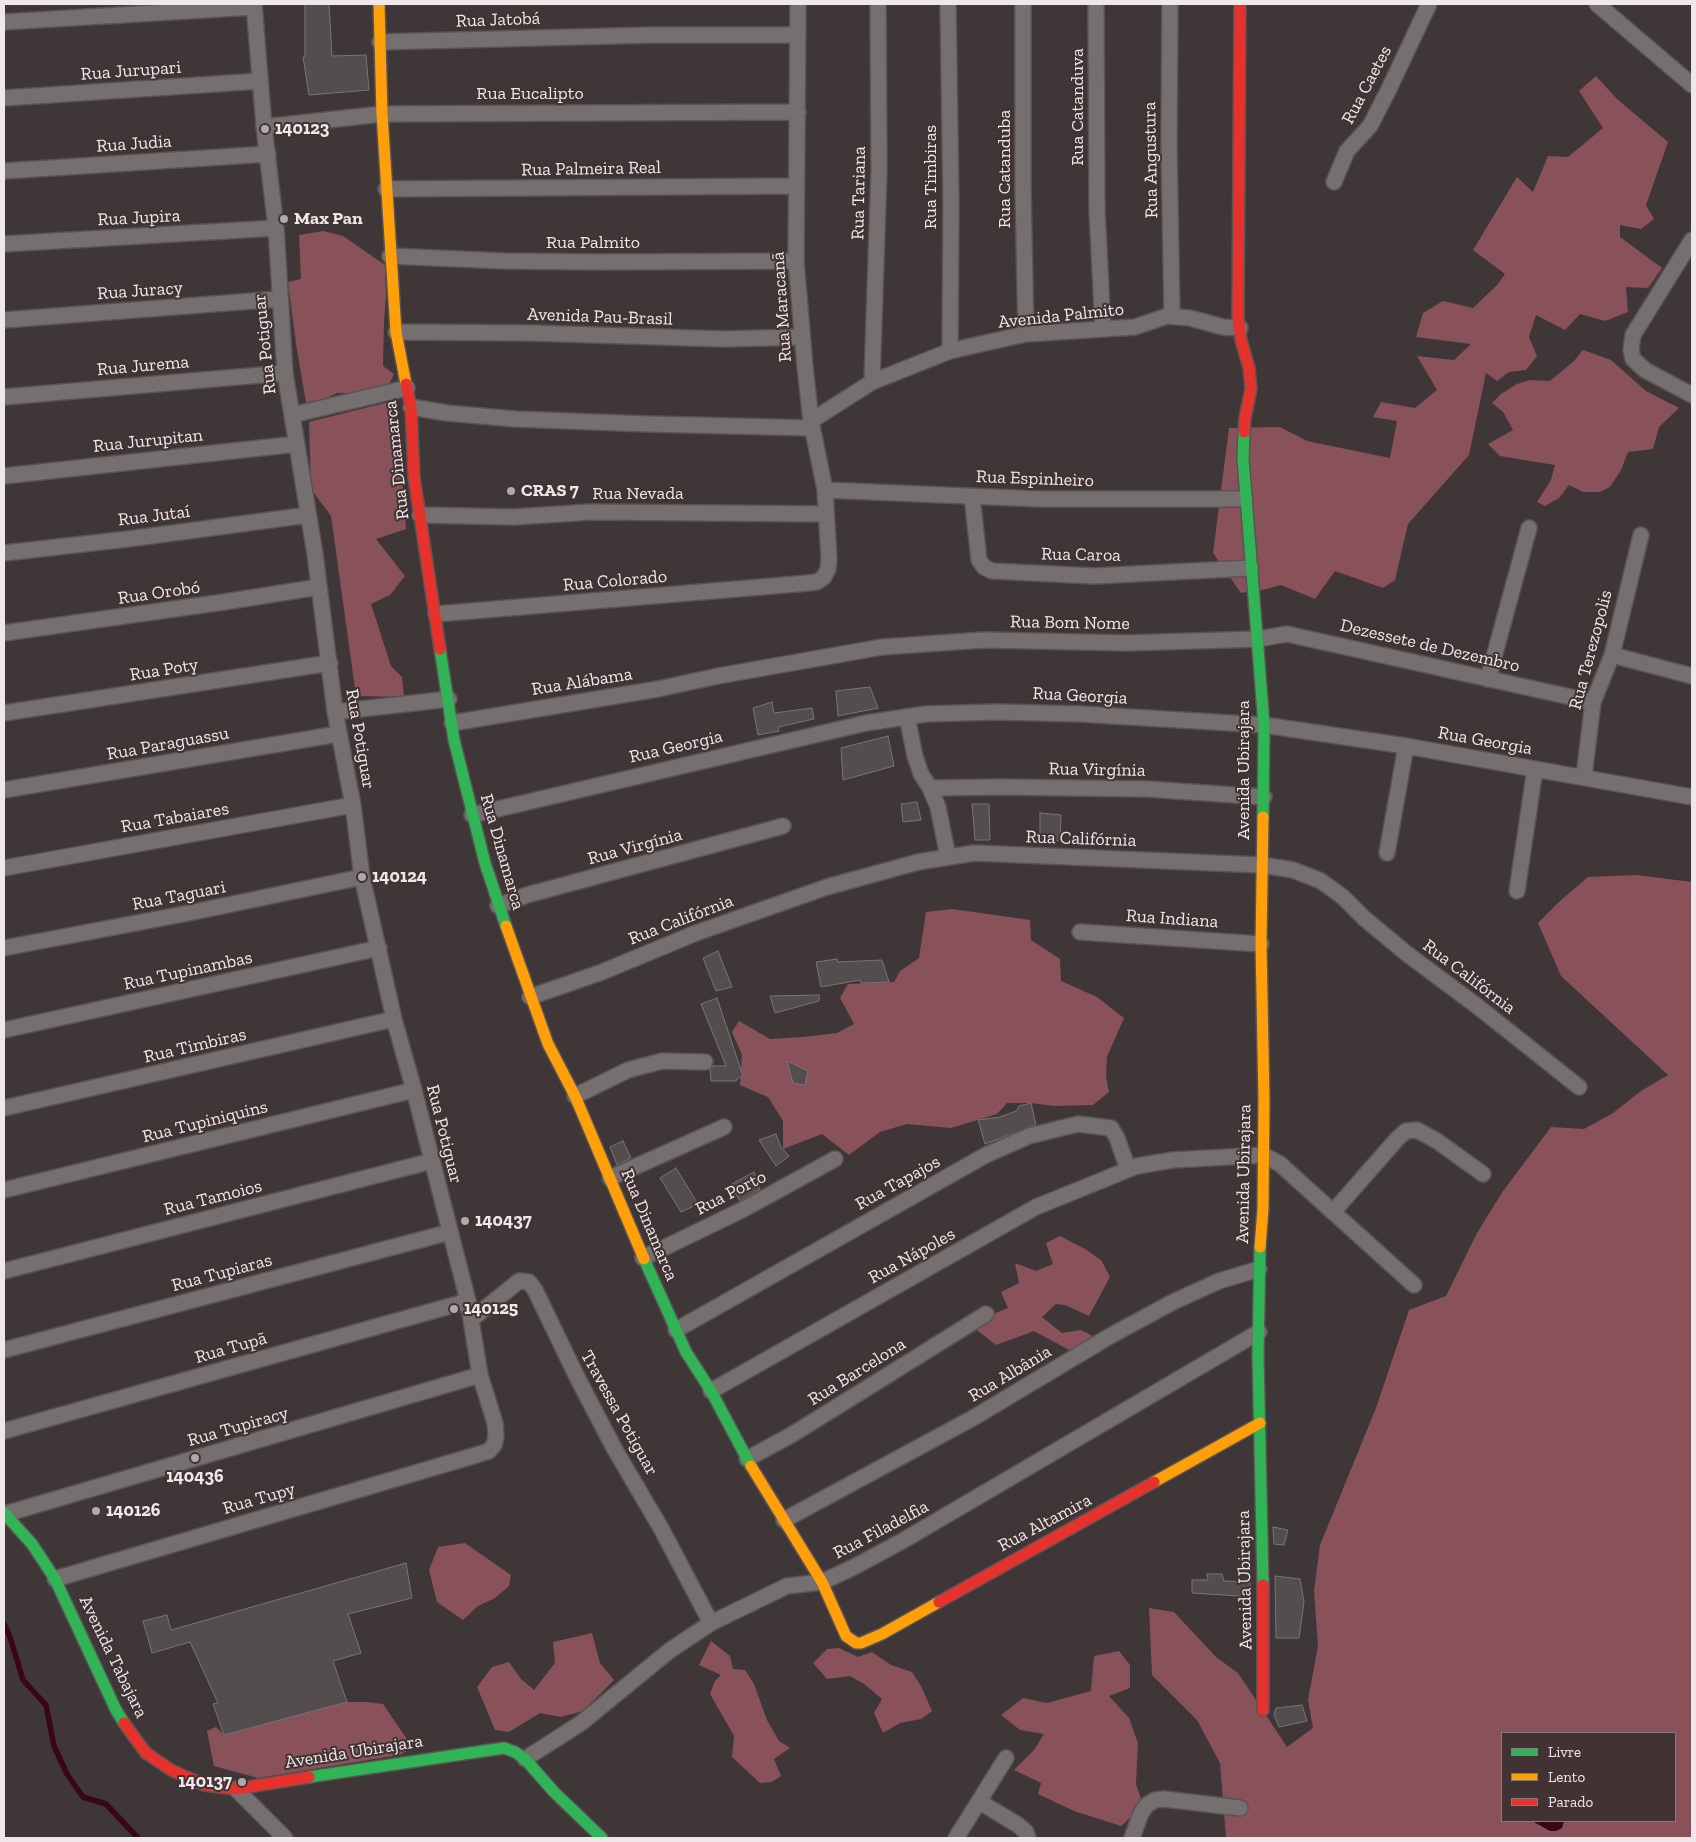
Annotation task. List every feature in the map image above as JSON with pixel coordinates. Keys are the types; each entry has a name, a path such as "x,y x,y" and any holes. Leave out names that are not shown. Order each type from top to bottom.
{"street":[{"name":"Rua Dinamarca","path":"379,4 382,114 390,256 396,332 411,407 414,477 454,740 472,815 498,906 530,997 557,1064 574,1096 643,1258 686,1352 711,1391 747,1459 822,1582 846,1636"},
{"name":"Rua Maracanã","path":"797,584 817,582 824,577 828,570 829,559 825,490 812,424 802,338 796,261 798,4"},
{"name":"Rua Tariana","path":"872,382 878,254 878,4"},
{"name":"Rua Timbiras","path":"948,4 950,351"},
{"name":"Rua Catanduba","path":"1023,4 1023,189 1026,334"},
{"name":"Rua Catanduva","path":"1096,4 1097,210 1103,329"},
{"name":"Rua Angustura","path":"1170,4 1169,145 1172,316"},
{"name":"Avenida Ubirajara","path":"1240,4 1237,280 1241,340 1249,368 1251,389 1244,431 1243,459 1264,725 1261,944 1264,1100 1263,1209 1259,1269 1261,1543 1264,1605 1263,1710"},
{"name":"Rua Caetes","path":"1334,182 1348,150 1370,126 1429,4"},
{"path":"1597,4 1692,86"},
{"path":"4,22 254,5"},
{"name":"Rua Potiguar","path":"254,5 264,127 276,228 285,373 330,663 334,712 353,805 362,877 394,1019 468,1301 480,1375 495,1423 496,1436 494,1445 489,1451 474,1456"},
{"name":"Rua Jatobá","path":"380,42 652,34 798,35"},
{"name":"Rua Jurupari","path":"4,98 260,81"},
{"name":"Rua Eucalipto","path":"264,127 382,114 798,112"},
{"name":"Rua Judia","path":"4,171 268,154"},
{"name":"Rua Palmeira Real","path":"386,190 797,186"},
{"name":"Rua Jupira","path":"4,244 276,228"},
{"path":"1692,240 1633,335 1631,350 1633,359 1645,370 1692,394"},
{"name":"Rua Palmito","path":"390,256 505,261 796,261"},
{"name":"Rua Juracy","path":"4,320 279,299"},
{"name":"Avenida Palmito","path":"812,424 872,382 950,351 1026,334 1135,327 1167,316 1190,318 1223,327 1240,328"},
{"name":"Avenida Pau-Brasil","path":"396,332 531,333 724,340 802,338"},
{"name":"Rua Jurema","path":"4,397 285,373"},
{"path":"292,415 408,388"},
{"path":"411,407 447,413 515,419 648,424 812,424"},
{"name":"Rua Jurupitan","path":"4,476 297,444"},
{"name":"Rua Espinheiro","path":"825,490 1102,500 1245,499"},
{"name":"Rua Caroa","path":"972,496 979,560 984,567 992,571 1094,576 1251,568"},
{"name":"Rua Nevada","path":"420,515 514,517 591,512 826,514"},
{"name":"Rua Jutaí","path":"4,553 308,515"},
{"path":"1488,679 1529,528"},
{"name":"Rua Terezopolis","path":"1584,776 1593,702 1612,655 1641,535"},
{"name":"Rua Colorado","path":"436,614 797,584"},
{"name":"Rua Orobó","path":"4,633 319,587"},
{"name":"Dezessete de Dezembro","path":"1258,639 1287,634 1593,702"},
{"name":"Rua Bom Nome","path":"718,676 882,647 984,640 1126,643 1258,639"},
{"path":"1612,655 1692,676"},
{"name":"Rua Poty","path":"4,713 330,663"},
{"name":"Rua Alábama","path":"452,723 658,689 718,676"},
{"path":"334,712 449,699"},
{"name":"Rua Georgia","path":"472,815 866,722 926,714 997,712 1080,714 1264,725 1406,746 1584,776 1692,797"},
{"path":"907,717 920,774 930,788 942,822 948,858"},
{"name":"Rua Paraguassu","path":"4,790 338,734"},
{"path":"1387,853 1406,746"},
{"path":"1517,891 1535,769"},
{"name":"Rua Virgínia","path":"930,788 1147,789 1264,797"},
{"name":"Rua Tabaiares","path":"4,868 353,805"},
{"name":"Rua Virgínia","path":"498,906 527,895 783,826"},
{"name":"Rua Califórnia","path":"530,997 602,972 696,932 827,887 918,862 974,853 1262,865 1293,870 1321,881 1344,897 1365,919 1406,953 1478,1006 1579,1087"},
{"name":"Rua Taguari","path":"4,948 189,913 362,877"},
{"name":"Rua Indiana","path":"1080,932 1261,944"},
{"name":"Rua Tupinambas","path":"4,1030 379,948"},
{"name":"Rua Timbiras","path":"4,1108 394,1019"},
{"path":"574,1096 628,1070 662,1061 705,1062"},
{"name":"Rua Tupiniquins","path":"4,1190 414,1090"},
{"name":"Rua Tapajos","path":"676,1330 986,1155 1028,1136 1078,1124 1111,1128 1133,1167"},
{"path":"610,1178 724,1127"},
{"path":"1333,1212 1406,1131 1417,1130 1437,1140 1483,1174"},
{"path":"1263,1155 1280,1164 1414,1285"},
{"name":"Rua Nápoles","path":"711,1391 1036,1207 1133,1167 1173,1160 1263,1155"},
{"name":"Rua Porto","path":"643,1258 742,1210 835,1159"},
{"name":"Rua Tamoios","path":"4,1271 432,1161"},
{"name":"Rua Tupiaras","path":"4,1350 450,1232"},
{"name":"Rua Albânia","path":"784,1520 973,1418 1110,1336 1172,1302 1219,1281 1259,1269"},
{"name":"Travessa Potiguar","path":"472,1319 519,1281 529,1282 535,1290 614,1448 662,1530 711,1623"},
{"name":"Rua Tupã","path":"4,1431 468,1301"},
{"name":"Rua Barcelona","path":"747,1459 801,1429 986,1314"},
{"name":"Rua Filadelfia","path":"525,1759 581,1723 662,1657 711,1623 787,1586 822,1582 856,1566 904,1540 1259,1332"},
{"name":"Rua Tupiracy","path":"4,1513 480,1375"},
{"name":"Rua Altamira","path":"846,1636 856,1643 861,1643 882,1634 1260,1424"},
{"name":"Rua Tupy","path":"55,1579 474,1456"},
{"name":"Avenida Tabajara","path":"4,1513 32,1544 55,1579 116,1710 146,1753 171,1770 204,1784 236,1789"},
{"name":"Avenida Ubirajara","path":"236,1789 504,1748 515,1752 525,1759"},
{"path":"956,1838 1006,1758"},
{"path":"525,1759 554,1792 602,1838"},
{"path":"236,1789 285,1838"},
{"path":"1132,1838 1141,1814 1147,1805 1155,1800 1164,1799 1240,1808"},
{"path":"980,1802 1018,1825 1026,1832 1028,1838"}],"shaded area":[{"path":"1596,76 1617,99 1668,142 1646,205 1654,219 1641,229 1620,225 1620,237 1662,268 1648,288 1626,287 1628,312 1605,321 1580,314 1565,330 1536,315 1529,337 1537,356 1526,370 1509,372 1497,381 1486,373 1469,455 1408,524 1395,580 1383,588 1335,571 1315,599 1281,585 1241,593 1213,553 1229,428 1280,427 1307,441 1390,458 1397,421 1373,417 1381,402 1415,408 1437,390 1417,356 1454,360 1471,344 1416,337 1423,313 1443,301 1473,308 1497,285 1505,274 1473,250 1517,177 1533,192 1548,156 1568,157 1603,128 1579,91"},
{"path":"323,231 343,236 385,265 386,295 383,366 394,374 389,385 371,396 337,393 324,399 306,403 288,282 301,279 299,235"},
{"path":"1583,350 1611,360 1646,391 1679,408 1659,427 1653,449 1628,452 1621,470 1610,487 1600,492 1583,492 1569,485 1559,498 1545,506 1537,502 1551,480 1555,465 1500,456 1488,444 1513,430 1503,412 1492,403 1501,394 1517,384 1530,380 1550,381 1574,361"},
{"path":"397,400 406,529 376,539 405,576 390,595 371,604 391,666 402,677 404,697 356,696 331,516 311,489 309,422"},
{"path":"1636,875 1692,882 1692,1838 1226,1838 1220,1763 1197,1720 1152,1675 1149,1608 1174,1612 1216,1657 1238,1673 1287,1747 1313,1728 1308,1700 1318,1646 1314,1591 1320,1545 1376,1408 1409,1310 1446,1296 1477,1233 1503,1191 1551,1127 1584,1129 1613,1113 1641,1091 1668,1075 1561,976 1538,923 1588,877"},
{"path":"952,909 1030,920 1031,940 1060,959 1061,981 1097,997 1124,1018 1107,1057 1106,1077 1109,1092 1093,1105 1054,1106 1031,1103 1007,1103 997,1114 951,1128 907,1124 880,1132 849,1155 822,1134 783,1149 783,1121 768,1097 740,1085 742,1055 732,1032 739,1021 770,1039 837,1033 854,1024 840,998 848,984 894,982 900,971 919,958 926,912"},
{"path":"1060,1236 1101,1260 1110,1277 1089,1316 1065,1305 1056,1304 1042,1317 1062,1333 1081,1330 1093,1336 1071,1351 1034,1331 996,1345 969,1324 1008,1308 1001,1292 1019,1283 1015,1263 1036,1271 1053,1264 1046,1243"},
{"path":"465,1543 511,1575 509,1586 495,1598 478,1606 463,1620 437,1602 429,1570 438,1547"},
{"path":"592,1633 600,1663 614,1680 583,1711 561,1717 540,1713 509,1732 495,1730 477,1687 492,1667 509,1662 521,1679 534,1690 555,1663 553,1642"},
{"path":"711,1641 730,1656 733,1669 745,1670 754,1684 767,1720 779,1741 790,1748 774,1759 781,1776 772,1782 760,1783 732,1757 734,1736 710,1694 715,1681 721,1675 699,1665"},
{"path":"839,1648 858,1657 872,1652 891,1665 912,1672 921,1686 932,1711 921,1719 900,1723 883,1733 874,1713 882,1699 864,1684 850,1676 827,1679 813,1663 827,1649"},
{"path":"1119,1651 1130,1665 1130,1688 1109,1696 1129,1718 1138,1743 1136,1784 1142,1802 1134,1814 1121,1826 1074,1811 1038,1794 1041,1783 1014,1770 1034,1750 1044,1734 1020,1730 1001,1715 1023,1698 1047,1703 1091,1691 1094,1656"},
{"path":"347,1702 383,1704 413,1748 399,1755 258,1778 214,1766 207,1731 216,1727 224,1735"},
{"path":"1534,1822 1564,1822 1562,1828 1550,1831"}],"building":[{"path":"305,4 329,4 332,56 366,55 369,90 309,95 303,57 305,57"},
{"path":"870,687 878,708 838,716 836,691"},
{"path":"772,702 774,713 812,708 814,719 778,727 779,731 758,735 753,708"},
{"path":"888,736 894,766 843,780 841,748"},
{"path":"917,802 921,820 903,822 901,804"},
{"path":"972,804 989,804 990,840 975,840"},
{"path":"1040,813 1061,815 1060,841 1040,839"},
{"path":"718,951 732,987 716,991 703,958"},
{"path":"837,959 838,962 882,960 889,982 861,983 860,980 821,987 816,962"},
{"path":"819,995 819,1001 775,1013 770,996"},
{"path":"717,998 743,1076 736,1081 711,1081 710,1070 713,1066 726,1066 701,1004"},
{"path":"787,1061 808,1071 805,1085 793,1083"},
{"path":"1031,1103 1036,1125 985,1144 978,1120 1000,1117 1016,1111 1019,1106"},
{"path":"776,1134 781,1147 789,1156 776,1166 759,1140"},
{"path":"623,1141 631,1158 617,1165 610,1147"},
{"path":"676,1168 698,1204 681,1212 660,1178"},
{"path":"754,1172 760,1189 740,1201 730,1185"},
{"path":"1273,1527 1288,1530 1284,1545 1274,1544"},
{"path":"406,1563 412,1598 348,1614 361,1653 333,1661 347,1702 224,1735 213,1704 218,1703 190,1642 152,1653 143,1621 167,1615 171,1630"},
{"path":"1207,1574 1222,1574 1224,1581 1250,1582 1251,1604 1239,1602 1239,1596 1192,1593 1192,1580 1208,1580"},
{"path":"1275,1576 1300,1579 1304,1602 1299,1638 1276,1638"},
{"path":"1302,1705 1307,1721 1279,1727 1274,1715 1276,1708"}],"waterway":[{"path":"4,1624 10,1637 23,1680 46,1705 54,1746 67,1774 83,1797 106,1804 138,1838"}],"traffic: fast":[{"path":"1244,432 1243,459 1264,725 1263,817"},
{"path":"440,649 454,740 485,863 506,926"},
{"path":"1260,1247 1258,1355 1263,1585"},
{"path":"644,1259 686,1352 711,1391 751,1466"},
{"path":"4,1513 32,1544 55,1579 116,1710 124,1723"},
{"path":"309,1777 504,1748 515,1752 525,1759 554,1792 602,1838"}],"traffic: slow":[{"path":"379,4 382,114 396,332 406,384"},
{"path":"1260,1247 1263,1209 1264,1100 1261,944 1263,817"},
{"path":"506,926 548,1044 575,1096 644,1259"},
{"path":"1154,1482 1260,1423"},
{"path":"751,1466 822,1582 846,1636 856,1643 861,1643 882,1634 939,1602"}],"traffic: jam":[{"path":"1240,4 1238,317 1241,340 1249,368 1251,389 1244,432"},
{"path":"406,384 411,407 414,477 440,649"},
{"path":"939,1602 1154,1482"},
{"path":"1263,1585 1263,1710"},
{"path":"124,1723 146,1753 171,1770 204,1785 236,1789 309,1777"}],"place":[{"name":"140123","path":"265,129"},
{"name":"Max Pan","path":"284,219"},
{"name":"CRAS 7","path":"511,491"},
{"name":"140124","path":"362,877"},
{"name":"140437","path":"465,1221"},
{"name":"140125","path":"454,1309"},
{"name":"140436","path":"195,1458"},
{"name":"140126","path":"96,1511"},
{"name":"140137","path":"242,1782"}]}
